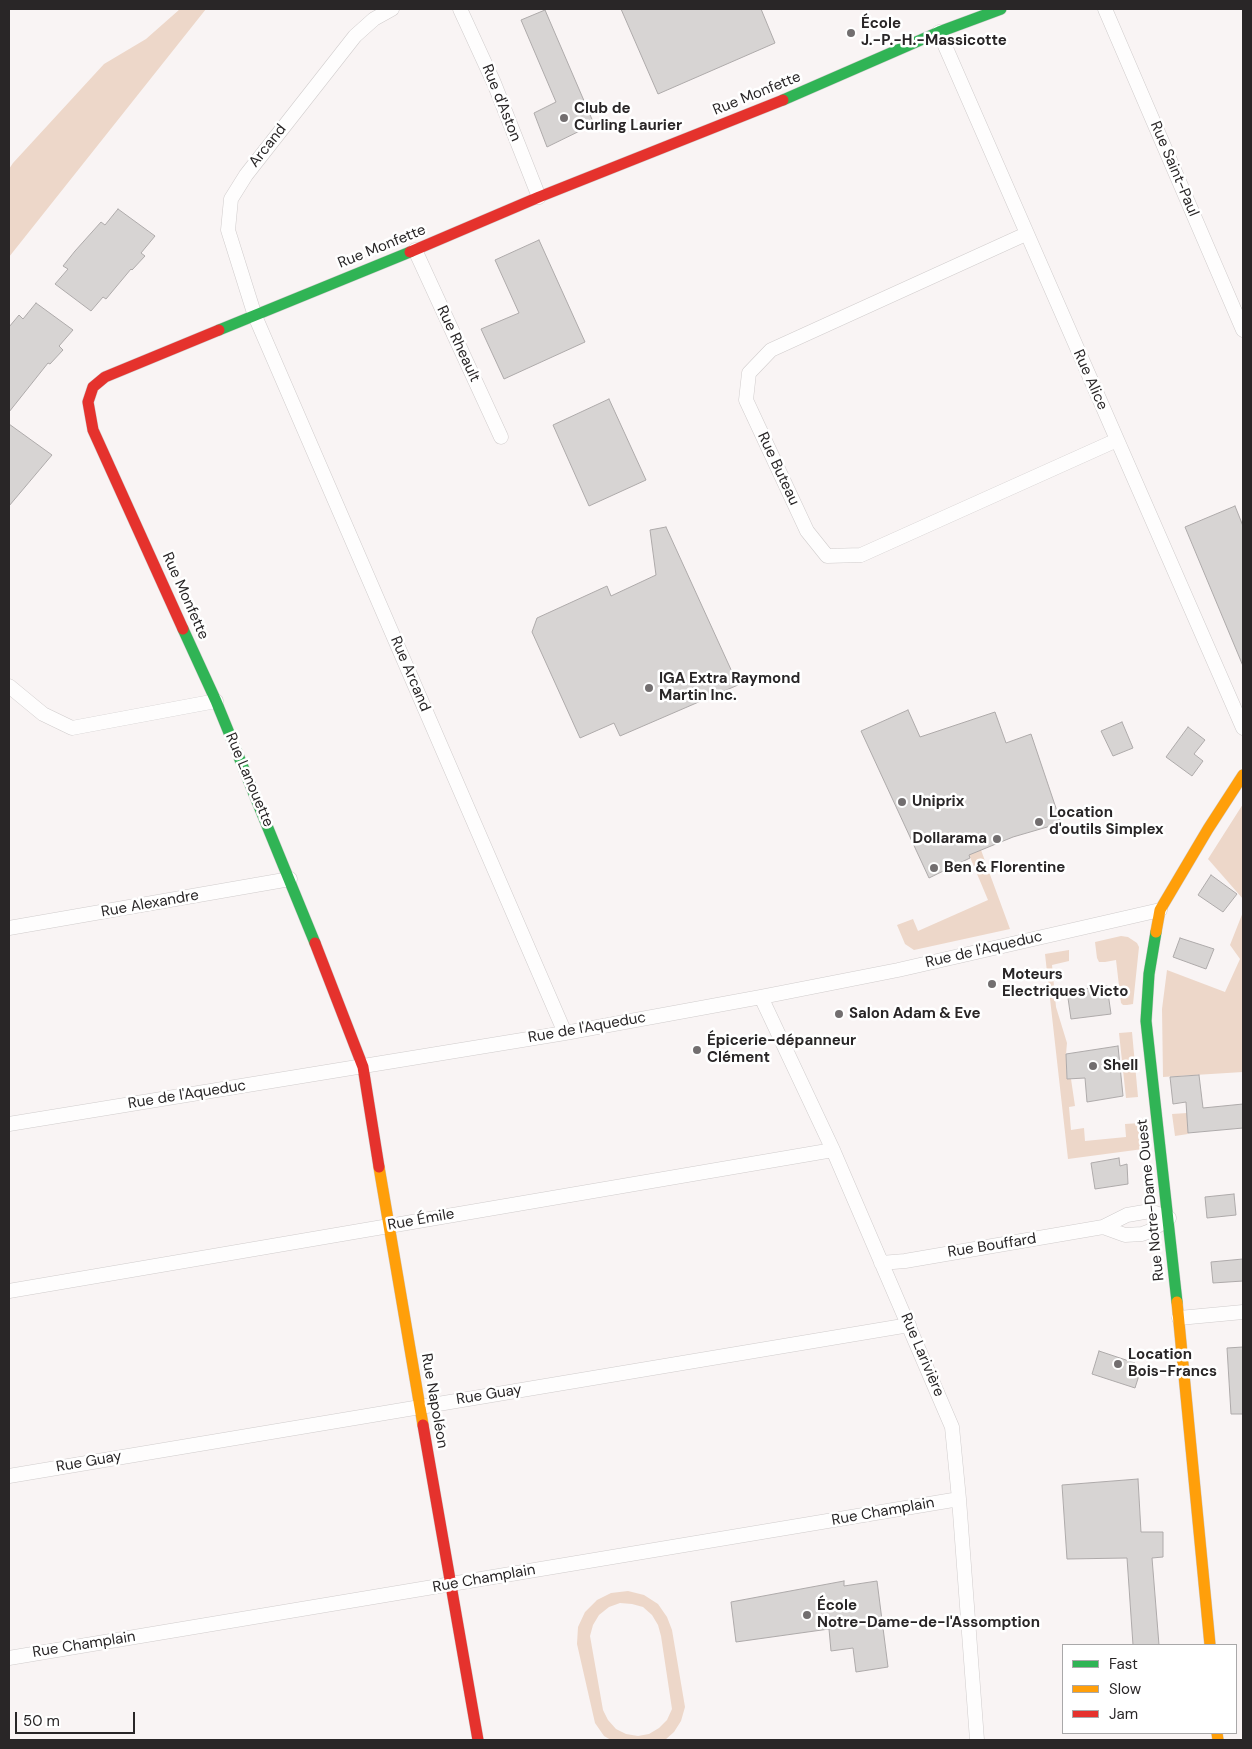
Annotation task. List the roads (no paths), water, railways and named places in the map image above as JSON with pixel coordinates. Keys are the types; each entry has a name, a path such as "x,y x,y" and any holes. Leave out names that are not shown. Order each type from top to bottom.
{"street":[{"name":"Arcand","path":"255,316 228,230 231,199 246,175 355,36 374,19 392,9"},
{"name":"Rue d'Aston","path":"460,9 494,83 539,198"},
{"name":"Rue Monfette","path":"216,701 93,430 88,402 93,387 105,377 539,198 820,85 939,32 1001,9"},
{"name":"Rue Saint-Paul","path":"1105,9 1243,330"},
{"name":"Rue Alice","path":"939,32 1243,728"},
{"name":"Rue Buteau","path":"1026,234 771,350 749,373 746,400 807,532 827,556 860,555 1117,440"},
{"name":"Rue Rheault","path":"415,250 501,437"},
{"name":"Rue Arcand","path":"255,316 565,1033"},
{"path":"9,686 43,714 72,728 216,701"},
{"name":"Rue Lanouette","path":"216,701 290,879 363,1067"},
{"name":"Rue Notre-Dame Ouest","path":"1210,1644 1169,1218 1146,1021 1150,965 1160,910 1208,829 1243,775"},
{"name":"Rue Alexandre","path":"9,928 290,879"},
{"name":"Rue de l'Aqueduc","path":"9,1124 565,1033 761,997 898,970 1160,910"},
{"name":"Rue Larivière","path":"761,997 833,1150 952,1427 976,1740"},
{"name":"Rue Napoléon","path":"363,1067 388,1226 478,1740"},
{"name":"Rue Émile","path":"9,1291 833,1150"},
{"name":"Rue Bouffard","path":"881,1263 1103,1228 1127,1215 1150,1211 1169,1218"},
{"name":"Rue Bouffard","path":"1103,1228 1125,1236 1142,1234 1150,1232 1169,1218"},
{"path":"1179,1318 1243,1312"},
{"name":"Rue Guay","path":"9,1476 909,1325"},
{"name":"Rue Champlain","path":"9,1658 959,1499"}],"place":[{"name":"École J.-P.-H.-Massicotte","path":"851,33"},
{"name":"Club de Curling Laurier","path":"564,118"},
{"name":"IGA Extra Raymond Martin Inc.","path":"649,688"},
{"name":"Uniprix","path":"902,802"},
{"name":"Location d'outils Simplex","path":"1039,822"},
{"name":"Dollarama","path":"997,839"},
{"name":"Ben & Florentine","path":"934,868"},
{"name":"Moteurs Electriques Victo","path":"992,984"},
{"name":"Salon Adam & Eve","path":"839,1014"},
{"name":"Épicerie-dépanneur Clément","path":"697,1050"},
{"name":"Shell","path":"1093,1066"},
{"name":"Location Bois-Francs","path":"1118,1364"},
{"name":"École Notre-Dame-de-l'Assomption","path":"807,1615"}]}
